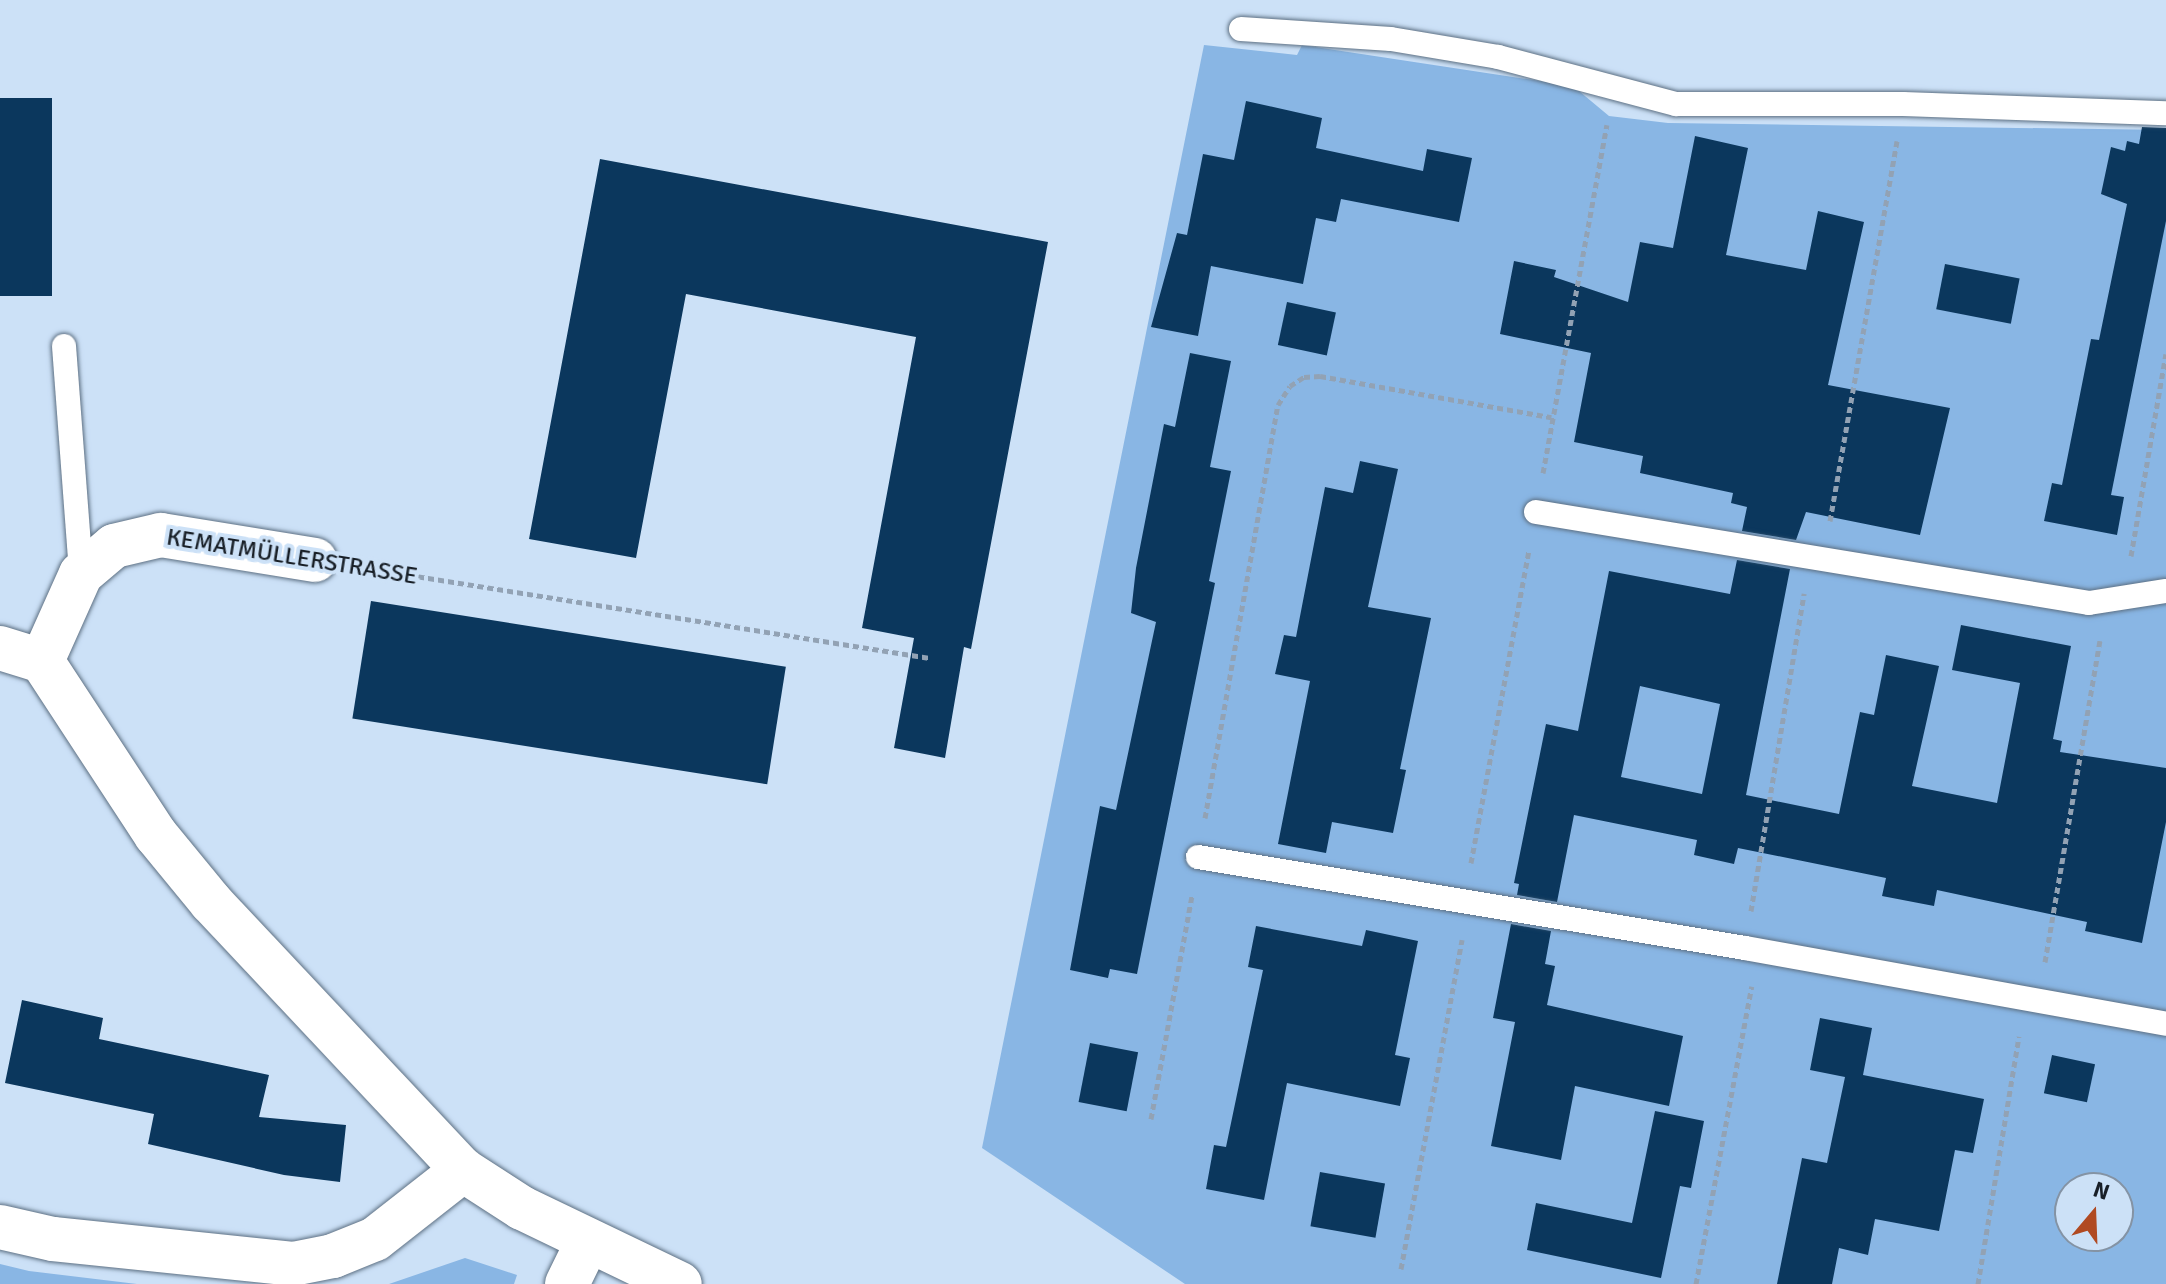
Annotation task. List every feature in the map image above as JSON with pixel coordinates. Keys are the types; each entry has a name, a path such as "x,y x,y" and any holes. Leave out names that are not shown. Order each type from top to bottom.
{"street":[{"name":"KEMATMÜLLERSTRASSE","path":"42,661 81,574 114,546 161,535 315,560"},
{"path":"0,648 42,661 156,835 201,891 463,1170 588,1241 680,1284"},
{"path":"0,1227 53,1239 293,1264 333,1256 375,1239 463,1170"},
{"path":"567,1284 588,1241"}],"lane":[{"path":"1241,29 1391,39 1498,57 1676,104 1903,104 2166,113"},
{"path":"64,346 81,574"},
{"path":"1536,512 2050,598 2121,599 2166,591"},
{"path":"1198,857 1752,949 2166,1024"}],"path":[{"path":"1401,1269 1469,902 1471,860 1552,417 1618,90"},
{"path":"1696,1284 1817,561 1903,104"},
{"path":"1978,1284 2099,648 2121,599 2131,556 2166,354"},
{"path":"1151,1119 1278,405 1290,386 1304,377 1320,376 1552,417"},
{"name":"KEMATMÜLLERSTRASSE","path":"315,560 930,658"}],"shaded area":[{"path":"1204,45 1297,55 1302,45 1573,86 1609,116 1668,123 2166,130 2166,1284 1185,1284 982,1148"},
{"path":"465,1258 517,1275 514,1284 389,1284"},
{"path":"0,1264 29,1271 137,1284 0,1284"}],"building":[{"path":"0,98 52,98 52,296 0,296"},
{"path":"1246,101 1322,118 1316,148 1423,171 1427,149 1472,158 1459,222 1341,199 1336,222 1316,218 1303,284 1211,266 1198,336 1151,327 1177,233 1187,235 1203,154 1234,160"},
{"path":"2142,127 2166,128 2166,221 2111,495 2124,497 2117,535 2044,521 2052,483 2062,485 2091,339 2099,340 2127,204 2101,194 2111,147 2125,151 2127,141 2139,144"},
{"path":"1695,136 1748,148 1726,255 1806,270 1818,211 1864,222 1828,385 1950,408 1920,535 1806,512 1796,540 1742,531 1747,507 1731,503 1733,493 1640,473 1643,456 1574,442 1591,353 1500,334 1514,261 1556,270 1554,277 1628,302 1640,242 1673,248"},
{"path":"600,159 1048,242 971,649 964,647 945,758 894,748 914,638 862,628 916,337 686,294 636,558 529,539"},
{"path":"1945,264 2020,279 2011,324 1936,309"},
{"path":"1287,302 1336,312 1327,355 1278,345"},
{"path":"1190,353 1231,361 1210,467 1231,471 1209,581 1215,583 1137,974 1110,969 1108,978 1070,970 1100,806 1116,810 1156,622 1131,613 1136,568 1164,424 1175,427"},
{"path":"1360,461 1398,469 1368,607 1431,618 1400,769 1406,770 1393,833 1332,822 1326,853 1278,844 1310,681 1275,674 1284,635 1296,637 1325,487 1353,493"},
{"path":"1737,560 1790,569 1746,795 1839,814 1860,712 1874,715 1886,655 1939,666 1912,786 1997,803 2020,683 1952,670 1961,625 2071,646 2053,739 2062,741 2060,752 2166,768 2166,822 2142,943 2085,931 2087,922 1937,890 1934,906 1882,896 1886,878 1738,848 1734,864 1694,855 1697,840 1574,815 1557,902 1517,895 1519,884 1514,883 1546,724 1578,731 1609,571 1730,594","holes":["1640,686 1720,704 1702,794 1621,777"]},
{"path":"371,601 786,667 767,784 352,719"},
{"path":"1511,924 1551,931 1545,964 1555,966 1547,1005 1683,1036 1669,1106 1575,1086 1561,1160 1491,1146 1515,1022 1493,1018"},
{"path":"1256,926 1362,946 1366,930 1418,941 1395,1055 1410,1058 1400,1106 1287,1083 1264,1200 1206,1189 1214,1145 1226,1147 1263,970 1248,967"},
{"path":"22,1000 103,1018 99,1039 269,1075 259,1117 346,1125 340,1182 284,1175 148,1144 154,1114 5,1083"},
{"path":"1820,1018 1872,1028 1863,1075 1984,1099 1973,1153 1955,1150 1939,1231 1875,1219 1868,1255 1839,1248 1832,1284 1777,1284 1802,1158 1827,1163 1845,1077 1810,1070"},
{"path":"1090,1043 1138,1052 1127,1111 1079,1102"},
{"path":"2052,1055 2095,1064 2087,1102 2044,1093"},
{"path":"1655,1111 1704,1121 1691,1188 1680,1186 1661,1278 1527,1250 1536,1203 1632,1223"},
{"path":"1320,1172 1385,1183 1375,1238 1310,1226"}]}
